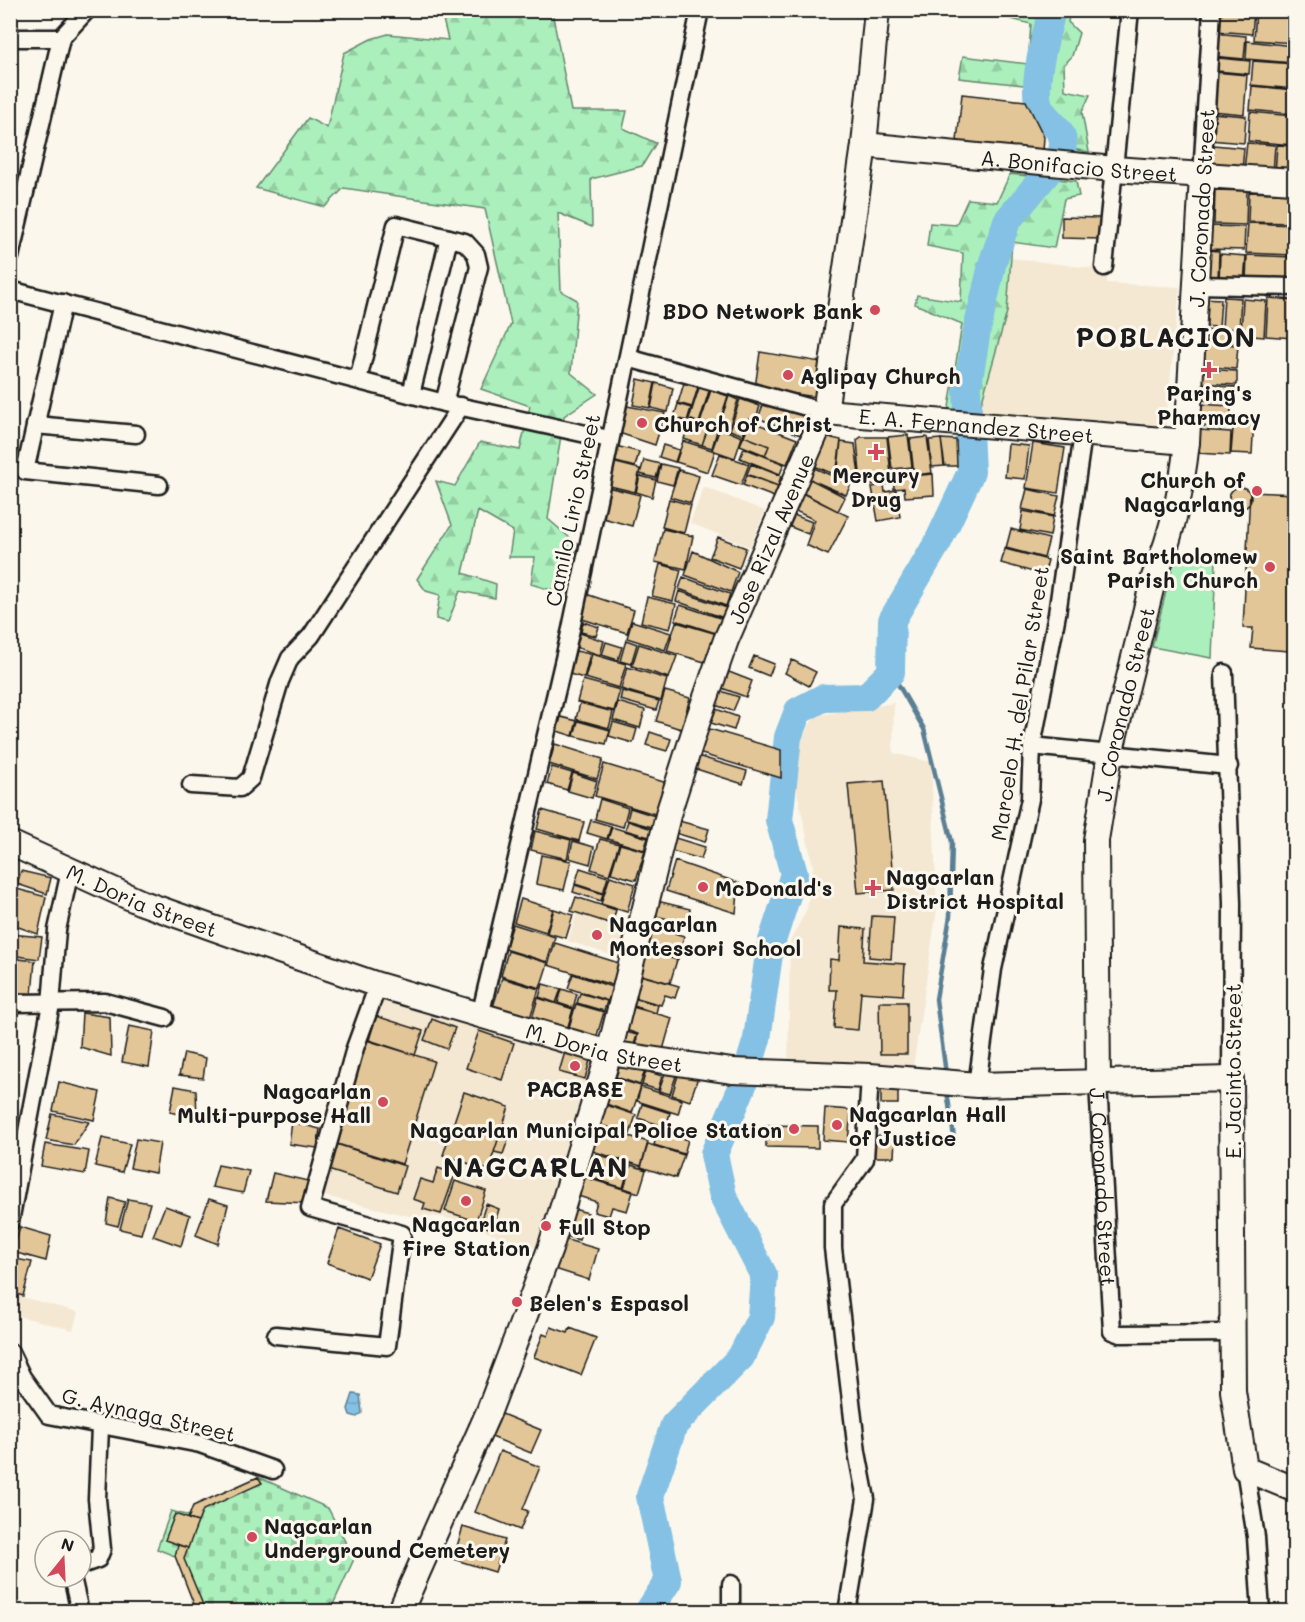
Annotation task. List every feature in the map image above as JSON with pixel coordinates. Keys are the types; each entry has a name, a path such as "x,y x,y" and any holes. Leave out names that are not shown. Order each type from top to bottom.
{"main road":[{"name":"Jose Rizal Avenue","path":"400,1611 489,1411 550,1249 609,1053 669,811 698,720 726,640 825,412 864,145 877,10"},
{"name":"A. Bonifacio Street","path":"864,145 1114,169 1294,181"},
{"name":"J. Coronado Street","path":"1098,1083 1096,840 1110,754 1154,577 1166,550 1182,480 1187,442 1202,176"},
{"name":"E. A. Fernandez Street","path":"825,412 1187,442"},
{"name":"M. Doria Street","path":"10,843 140,902 378,985 609,1053 732,1071 870,1076 977,1085 1231,1079"},
{"name":"E. Jacinto Street","path":"1231,1079 1233,1391 1245,1469"},
{"path":"1245,1469 1294,1489"}],"street":[{"path":"10,257 61,38 87,10"},
{"name":"Camilo Lirio Street","path":"480,1016 571,629 700,10"},
{"path":"1104,267 1130,10"},
{"name":"J. Coronado Street","path":"1202,176 1212,10"},
{"path":"10,38 61,38"},
{"path":"358,380 396,225 465,242 476,254 479,267 444,403"},
{"path":"411,394 449,238"},
{"path":"1197,285 1294,287"},
{"path":"10,290 444,403 609,440"},
{"path":"63,303 25,471 159,485"},
{"name":"E. A. Fernandez Street","path":"628,358 825,412"},
{"path":"191,785 240,788 251,778 280,681 291,658 311,636 461,406"},
{"path":"35,425 136,434"},
{"name":"Marcelo H. del Pilar Street","path":"977,1085 993,969 1030,799 1032,746 1057,614 1083,434"},
{"name":"E. Jacinto Street","path":"1224,673 1232,903 1231,1079"},
{"path":"1032,746 1229,766"},
{"path":"10,1222 51,1004 57,930 70,871"},
{"path":"276,1335 387,1346 402,1234 310,1208 355,1048 378,985"},
{"path":"10,1003 105,1002 165,1018"},
{"path":"847,1611 866,1498 857,1452 833,1248 833,1204 865,1159 870,1076"},
{"name":"J. Coronado Street","path":"1098,1083 1112,1330 1120,1334 1232,1333"},
{"name":"G. Aynaga Street","path":"10,1352 22,1377 49,1415 100,1427 200,1444 273,1470"},
{"path":"93,1561 98,1559 102,1550 98,1499 100,1427"},
{"path":"1245,1469 1256,1537 1261,1611"},
{"path":"730,1611 731,1584"},
{"path":"75,1589 80,1611"}],"shaded area":[{"path":"1010,258 1107,270 1107,283 1180,287 1165,430 992,419 974,407"},
{"path":"704,487 765,511 750,547 690,523"},
{"path":"1289,631 1294,631 1294,693 1288,692"},
{"name":"Nagcarlan District Hospital","path":"894,703 893,753 931,762 937,909 912,1074 788,1068 790,941 807,909 813,867 790,758 815,716"},
{"name":"Nagcarlan Montessori School","path":"577,913 626,929 620,958 568,941"},
{"path":"379,997 597,1058 539,1249 442,1217 409,1216 320,1195"},
{"path":"11,1294 78,1312 73,1330 11,1314"}],"green space":[{"path":"441,11 552,11 571,111 627,111 623,128 656,143 642,166 591,179 592,227 558,213 561,291 577,300 571,373 597,394 564,416 548,519 577,544 564,594 531,584 535,557 509,557 513,531 478,511 463,573 496,584 495,598 460,591 448,622 436,619 440,595 426,591 417,579 452,525 436,481 455,486 480,442 520,450 530,406 481,389 511,324 485,209 344,188 325,207 256,188 308,118 327,128 344,53 371,39 388,34 448,40"},
{"path":"979,11 1070,11 1068,22 1079,33 1072,56 1064,65 1065,90 1090,95 1082,112 1089,152 1060,147 1043,105 1044,92 1024,85 959,78 963,56 1028,64 1031,24"},
{"path":"1010,174 1076,181 1079,196 1064,199 1054,248 1012,242 1007,312 978,415 948,414 962,324 915,304 917,295 961,302 963,253 927,246 930,223 956,225 968,199 997,202"},
{"path":"1175,556 1216,561 1212,658 1152,647"},
{"name":"Nagcarlan Underground Cemetery","path":"258,1477 328,1508 354,1559 330,1611 197,1611 175,1556 157,1549 171,1511 189,1516 193,1506"}],"water":[{"path":"353,1394 360,1395 362,1413 357,1417 350,1415 348,1409"}],"building":[{"path":"1218,10 1254,11 1252,34 1216,31"},
{"path":"1256,10 1294,11 1294,43 1254,40"},
{"path":"1214,33 1246,36 1244,59 1212,56"},
{"path":"1247,41 1294,46 1294,63 1246,59"},
{"path":"1218,58 1250,61 1249,74 1217,71"},
{"path":"1253,61 1294,64 1294,89 1251,85"},
{"path":"1214,72 1247,75 1244,114 1211,111"},
{"path":"1252,86 1294,90 1293,114 1250,110"},
{"path":"962,94 1026,101 1044,137 1043,151 957,141"},
{"path":"1250,112 1294,116 1293,145 1248,141"},
{"path":"1211,113 1246,116 1244,143 1209,140"},
{"path":"1247,143 1275,145 1273,173 1244,170"},
{"path":"1214,145 1244,148 1242,171 1212,169"},
{"path":"1277,145 1294,146 1294,175 1275,173"},
{"path":"1215,190 1247,191 1246,225 1214,224"},
{"path":"1249,192 1294,194 1294,223 1248,222"},
{"path":"1062,217 1100,218 1100,239 1062,238"},
{"path":"1248,223 1294,225 1293,255 1246,253"},
{"path":"1210,226 1245,227 1244,250 1209,249"},
{"path":"1204,250 1219,251 1218,281 1202,280"},
{"path":"1220,254 1246,256 1244,283 1219,282"},
{"path":"1247,255 1292,257 1291,284 1246,282"},
{"path":"1224,297 1241,298 1239,329 1222,328"},
{"path":"1202,298 1221,299 1219,327 1200,326"},
{"path":"1268,298 1294,300 1293,338 1266,336"},
{"path":"1243,299 1266,301 1264,337 1241,335"},
{"path":"1201,330 1237,332 1236,343 1200,341"},
{"path":"1201,343 1238,345 1236,369 1200,366"},
{"name":"Aglipay Church","path":"760,352 821,362 816,397 755,388"},
{"path":"1201,369 1237,371 1237,385 1200,383"},
{"path":"638,379 655,383 650,408 633,405"},
{"path":"656,383 673,388 668,412 651,408"},
{"path":"684,383 698,387 692,407 678,403"},
{"path":"1200,385 1236,387 1236,402 1199,400"},
{"path":"699,388 709,391 699,423 689,419"},
{"path":"711,390 728,396 717,429 700,423"},
{"path":"729,396 738,400 729,428 719,425"},
{"path":"740,399 760,406 755,421 749,419 743,435 730,430"},
{"path":"765,400 807,417 800,435 758,418"},
{"path":"678,404 691,408 687,421 674,417"},
{"path":"1199,404 1231,406 1230,428 1198,426"},
{"name":"Church of Christ","path":"627,406 665,413 655,445 619,433"},
{"path":"1234,416 1254,418 1252,454 1231,453"},
{"path":"680,420 688,422 685,432 677,429"},
{"path":"690,421 708,427 702,445 684,439"},
{"path":"750,421 797,439 787,464 765,456 769,446 744,436"},
{"path":"708,428 717,431 712,448 702,445"},
{"path":"720,428 742,437 735,458 712,450"},
{"path":"1199,430 1231,432 1230,455 1197,453"},
{"path":"908,435 912,467 892,469 888,437"},
{"path":"744,436 769,446 765,455 740,445"},
{"path":"823,436 841,440 836,475 812,465"},
{"path":"861,437 887,437 892,484 861,485 857,440"},
{"path":"927,437 932,473 914,475 910,439"},
{"path":"941,439 956,440 957,466 945,466"},
{"path":"941,439 944,466 932,467 929,440"},
{"path":"683,441 715,451 708,472 676,462"},
{"path":"841,442 855,444 860,483 837,476"},
{"path":"1033,443 1065,448 1058,493 1026,488"},
{"path":"1008,444 1029,446 1025,479 1005,477"},
{"path":"663,445 679,450 675,462 659,457"},
{"path":"616,446 639,452 635,467 612,461"},
{"path":"744,448 784,464 780,474 740,458"},
{"path":"720,454 749,464 741,485 712,475"},
{"path":"644,460 660,464 656,478 640,474"},
{"path":"612,462 640,469 635,492 606,485"},
{"path":"661,464 678,468 673,485 657,481"},
{"path":"751,464 781,476 778,486 747,474"},
{"path":"812,467 851,484 846,495 807,478"},
{"path":"679,470 699,476 691,503 670,497"},
{"path":"912,470 912,476 933,474 934,495 905,497 904,488 894,489 893,471"},
{"path":"747,475 778,486 774,497 743,485"},
{"path":"640,476 656,480 652,497 636,492"},
{"path":"808,478 845,497 838,511 801,492"},
{"path":"884,485 885,492 896,490 900,517 878,521 872,487"},
{"path":"607,487 640,495 632,526 599,517"},
{"path":"1236,487 1244,487 1251,494 1251,502 1244,509 1236,509 1229,502 1229,494"},
{"path":"1027,489 1059,496 1054,516 1022,509"},
{"path":"800,492 848,516 828,555 806,545 815,520 791,509"},
{"name":"Saint Bartholomew Parish Church","path":"1250,492 1294,494 1294,631 1289,631 1289,651 1251,648 1253,628 1243,628"},
{"path":"669,499 691,505 684,533 662,527"},
{"path":"1023,511 1053,517 1050,536 1020,530"},
{"path":"786,512 812,522 808,534 781,523"},
{"path":"663,529 693,536 686,569 655,562"},
{"path":"1011,529 1049,539 1044,558 1006,548"},
{"path":"718,537 746,548 739,568 710,557"},
{"path":"1005,549 1048,560 1044,575 1001,563"},
{"path":"693,551 738,572 731,592 685,575"},
{"path":"660,564 681,570 673,601 652,596"},
{"path":"683,577 730,594 726,606 679,589"},
{"path":"679,591 727,608 724,618 676,601"},
{"path":"586,594 634,610 627,633 579,618"},
{"path":"647,597 676,604 670,629 641,622"},
{"path":"680,605 723,619 719,634 675,620"},
{"path":"632,621 671,633 665,650 627,638"},
{"path":"583,622 599,627 596,636 581,632"},
{"path":"676,622 717,634 708,663 667,651"},
{"path":"580,633 604,641 600,655 575,647"},
{"path":"1293,633 1294,690 1292,690"},
{"path":"626,640 637,644 631,664 620,661"},
{"path":"606,642 622,647 618,660 602,655"},
{"path":"639,644 677,656 669,678 632,666"},
{"path":"576,651 590,654 584,678 569,674"},
{"path":"592,654 626,664 619,688 585,678"},
{"path":"754,656 774,664 769,676 749,668"},
{"path":"792,660 816,672 809,686 785,673"},
{"path":"627,667 667,679 661,701 621,689"},
{"path":"729,672 752,681 746,697 722,688"},
{"path":"583,680 620,690 614,711 577,702"},
{"path":"622,691 659,701 656,710 620,700"},
{"path":"665,691 690,698 681,729 656,721"},
{"path":"721,691 739,697 733,711 715,705"},
{"path":"618,702 645,710 640,728 613,720"},
{"path":"580,703 613,712 609,728 576,719"},
{"path":"716,709 738,717 734,730 711,723"},
{"path":"561,717 577,721 573,736 557,731"},
{"path":"578,721 610,730 606,744 574,736"},
{"path":"613,722 637,729 633,743 609,736"},
{"path":"703,727 781,750 781,778 695,752"},
{"path":"650,732 671,739 667,751 646,745"},
{"path":"555,744 603,759 597,779 549,764"},
{"path":"694,755 747,771 743,784 690,767"},
{"path":"604,764 667,783 658,815 595,796"},
{"path":"552,767 572,773 567,790 547,784"},
{"path":"573,773 597,781 592,798 568,791"},
{"path":"884,781 894,890 858,893 848,784"},
{"path":"600,799 628,808 623,827 595,819"},
{"path":"630,808 655,816 652,827 627,820"},
{"path":"542,810 584,822 579,841 537,829"},
{"path":"591,820 611,826 607,839 587,833"},
{"path":"675,820 709,829 705,842 672,832"},
{"path":"628,821 652,829 649,837 625,830"},
{"path":"612,827 648,838 644,850 608,839"},
{"path":"535,831 571,840 567,859 531,850"},
{"path":"672,837 705,847 701,859 668,850"},
{"path":"600,839 619,844 609,875 591,869"},
{"path":"573,841 594,847 590,864 569,858"},
{"path":"620,844 645,851 636,880 611,873"},
{"path":"541,855 571,861 564,890 536,884"},
{"name":"McDonald's","path":"675,861 739,883 736,913 666,891"},
{"path":"580,868 608,877 603,893 575,884"},
{"path":"21,871 51,878 47,894 17,884"},
{"path":"610,876 635,884 627,912 601,904"},
{"path":"575,885 603,894 601,901 573,892"},
{"path":"17,889 46,897 38,934 10,924 10,912"},
{"path":"576,897 616,910 612,924 571,911"},
{"path":"521,899 553,909 546,932 514,922"},
{"path":"653,900 690,909 687,924 649,914"},
{"path":"554,909 573,915 566,938 547,933"},
{"path":"872,916 894,917 891,959 869,957"},
{"path":"513,924 555,937 547,962 505,949"},
{"path":"650,926 684,936 678,959 644,949"},
{"path":"841,927 865,929 863,961 905,964 903,995 861,992 858,1030 834,1028 837,990 829,990 830,959 839,960"},
{"path":"10,934 42,937 39,959 10,955"},
{"path":"555,943 622,964 615,986 548,965"},
{"path":"645,950 677,960 670,983 638,974"},
{"path":"508,951 548,963 540,988 501,976"},
{"path":"10,958 35,961 32,994 10,992"},
{"path":"573,974 612,987 608,1001 568,988"},
{"path":"640,975 679,986 675,998 665,995 661,1005 634,997"},
{"path":"502,978 539,989 529,1021 492,1010"},
{"path":"543,984 561,989 556,1003 539,997"},
{"path":"562,989 577,994 573,1008 558,1003"},
{"path":"580,993 607,1001 604,1011 577,1003"},
{"path":"538,998 573,1009 566,1033 531,1022"},
{"path":"633,998 658,1005 656,1013 631,1005"},
{"path":"879,1002 907,1002 907,1054 880,1054"},
{"path":"576,1004 604,1012 595,1042 567,1034"},
{"path":"629,1006 672,1018 661,1057 634,1049 638,1034 623,1029"},
{"path":"82,1013 110,1017 111,1056 80,1047"},
{"path":"376,1016 423,1031 415,1055 369,1040"},
{"path":"432,1019 455,1028 447,1049 424,1040"},
{"path":"10,1021 16,1022 13,1035 10,1035"},
{"path":"129,1026 154,1031 149,1067 122,1062"},
{"path":"479,1031 514,1043 502,1080 466,1068"},
{"path":"626,1032 637,1035 633,1048 622,1045"},
{"name":"Nagcarlan Multi-purpose Hall","path":"363,1039 434,1061 402,1164 331,1142"},
{"name":"PACBASE","path":"565,1052 590,1060 585,1079 559,1072"},
{"path":"184,1053 206,1058 203,1078 179,1075"},
{"path":"621,1062 645,1070 640,1085 616,1077"},
{"path":"646,1071 662,1076 658,1090 642,1085"},
{"path":"679,1072 698,1077 690,1101 672,1095"},
{"path":"665,1073 676,1076 670,1094 659,1091"},
{"path":"611,1077 641,1086 632,1113 603,1103"},
{"path":"59,1082 100,1092 94,1120 53,1111"},
{"path":"175,1086 196,1090 197,1119 170,1112"},
{"path":"641,1087 682,1100 678,1114 637,1101"},
{"path":"881,1089 898,1089 898,1104 881,1104"},
{"path":"464,1092 509,1107 488,1170 443,1155"},
{"path":"603,1104 636,1115 630,1134 597,1124"},
{"path":"642,1104 670,1113 666,1127 638,1118"},
{"name":"Nagcarlan Hall of Justice","path":"825,1108 851,1110 848,1142 823,1140"},
{"path":"52,1114 89,1122 74,1145 46,1140"},
{"path":"292,1122 320,1129 317,1148 289,1144"},
{"path":"766,1125 818,1126 818,1148 766,1147"},
{"path":"597,1126 648,1142 641,1166 589,1150"},
{"path":"502,1128 511,1131 503,1154 494,1152"},
{"path":"658,1131 688,1140 684,1154 654,1145"},
{"path":"875,1136 895,1137 894,1157 874,1157"},
{"path":"102,1138 130,1144 122,1172 95,1166"},
{"path":"136,1139 160,1143 155,1173 130,1168"},
{"path":"333,1143 405,1166 397,1192 325,1169"},
{"path":"45,1144 89,1151 85,1174 41,1166"},
{"path":"648,1144 684,1155 676,1178 641,1167"},
{"path":"596,1154 630,1164 623,1188 589,1177"},
{"path":"218,1165 249,1171 243,1193 212,1187"},
{"path":"631,1165 646,1170 639,1193 624,1188"},
{"path":"438,1168 455,1174 441,1214 423,1209 425,1203 413,1199 420,1179 433,1183"},
{"path":"273,1173 312,1182 307,1203 266,1201"},
{"path":"584,1177 633,1192 627,1211 612,1207 609,1216 594,1212 597,1202 578,1196"},
{"name":"Nagcarlan Fire Station","path":"455,1181 486,1191 476,1221 445,1211"},
{"path":"110,1198 125,1202 118,1226 106,1223"},
{"path":"128,1199 150,1203 141,1234 120,1229"},
{"path":"209,1199 228,1205 218,1244 196,1235"},
{"path":"486,1204 499,1209 493,1229 479,1225"},
{"path":"165,1206 190,1215 181,1246 153,1236"},
{"path":"570,1208 588,1213 579,1240 562,1235"},
{"path":"20,1227 51,1236 46,1261 13,1252"},
{"path":"339,1229 380,1244 367,1278 327,1263"},
{"path":"564,1239 598,1249 589,1280 555,1269"},
{"path":"10,1258 32,1262 23,1296 10,1292"},
{"path":"551,1327 568,1333 570,1328 596,1338 581,1375 534,1357 543,1334 548,1336"},
{"path":"497,1412 541,1430 531,1453 487,1435"},
{"path":"500,1451 540,1467 523,1509 528,1511 520,1530 475,1512"},
{"path":"258,1477 262,1483 203,1510 198,1522 188,1519 193,1506"},
{"path":"175,1514 198,1522 188,1548 165,1540"},
{"path":"463,1527 505,1540 495,1572 453,1559"},
{"path":"178,1545 188,1548 184,1559 206,1612 197,1612 175,1556"}],"waterway":[{"path":"648,1612 668,1581 650,1496 674,1425 741,1357 761,1317 764,1276 723,1196 714,1154 743,1085 757,1039 770,947 794,874 779,820 788,737 798,711 823,698 866,697 891,672 892,620 938,542 971,472 967,391 977,330 993,261 1007,221 1061,156 1063,146 1061,133 1044,115 1037,99 1040,60 1052,10"},
{"path":"891,672 924,729 952,842 950,916 936,999 946,1074"},
{"path":"947,1092 954,1137"}],"place":[{"name":"BDO Network Bank","path":"875,310"},
{"name":"Paring's Pharmacy","path":"1209,370"},
{"name":"Aglipay Church","path":"788,375"},
{"name":"Church of Christ","path":"642,423"},
{"name":"Mercury Drug","path":"876,452"},
{"name":"Church of Nagcarlang","path":"1257,491"},
{"name":"Saint Bartholomew Parish Church","path":"1270,567"},
{"name":"McDonald's","path":"703,887"},
{"name":"Nagcarlan District Hospital","path":"873,888"},
{"name":"Nagcarlan Montessori School","path":"597,935"},
{"name":"PACBASE","path":"575,1066"},
{"name":"Nagcarlan Multi-purpose Hall","path":"383,1102"},
{"name":"Nagcarlan Hall of Justice","path":"837,1125"},
{"name":"Nagcarlan Municipal Police Station","path":"794,1129"},
{"name":"Nagcarlan Fire Station","path":"466,1201"},
{"name":"Full Stop","path":"546,1226"},
{"name":"Belen's Espasol","path":"517,1302"},
{"name":"Nagcarlan Underground Cemetery","path":"252,1537"}],"district":[{"name":"POBLACION","path":"1166,336"},
{"name":"NAGCARLAN","path":"536,1166"}]}
